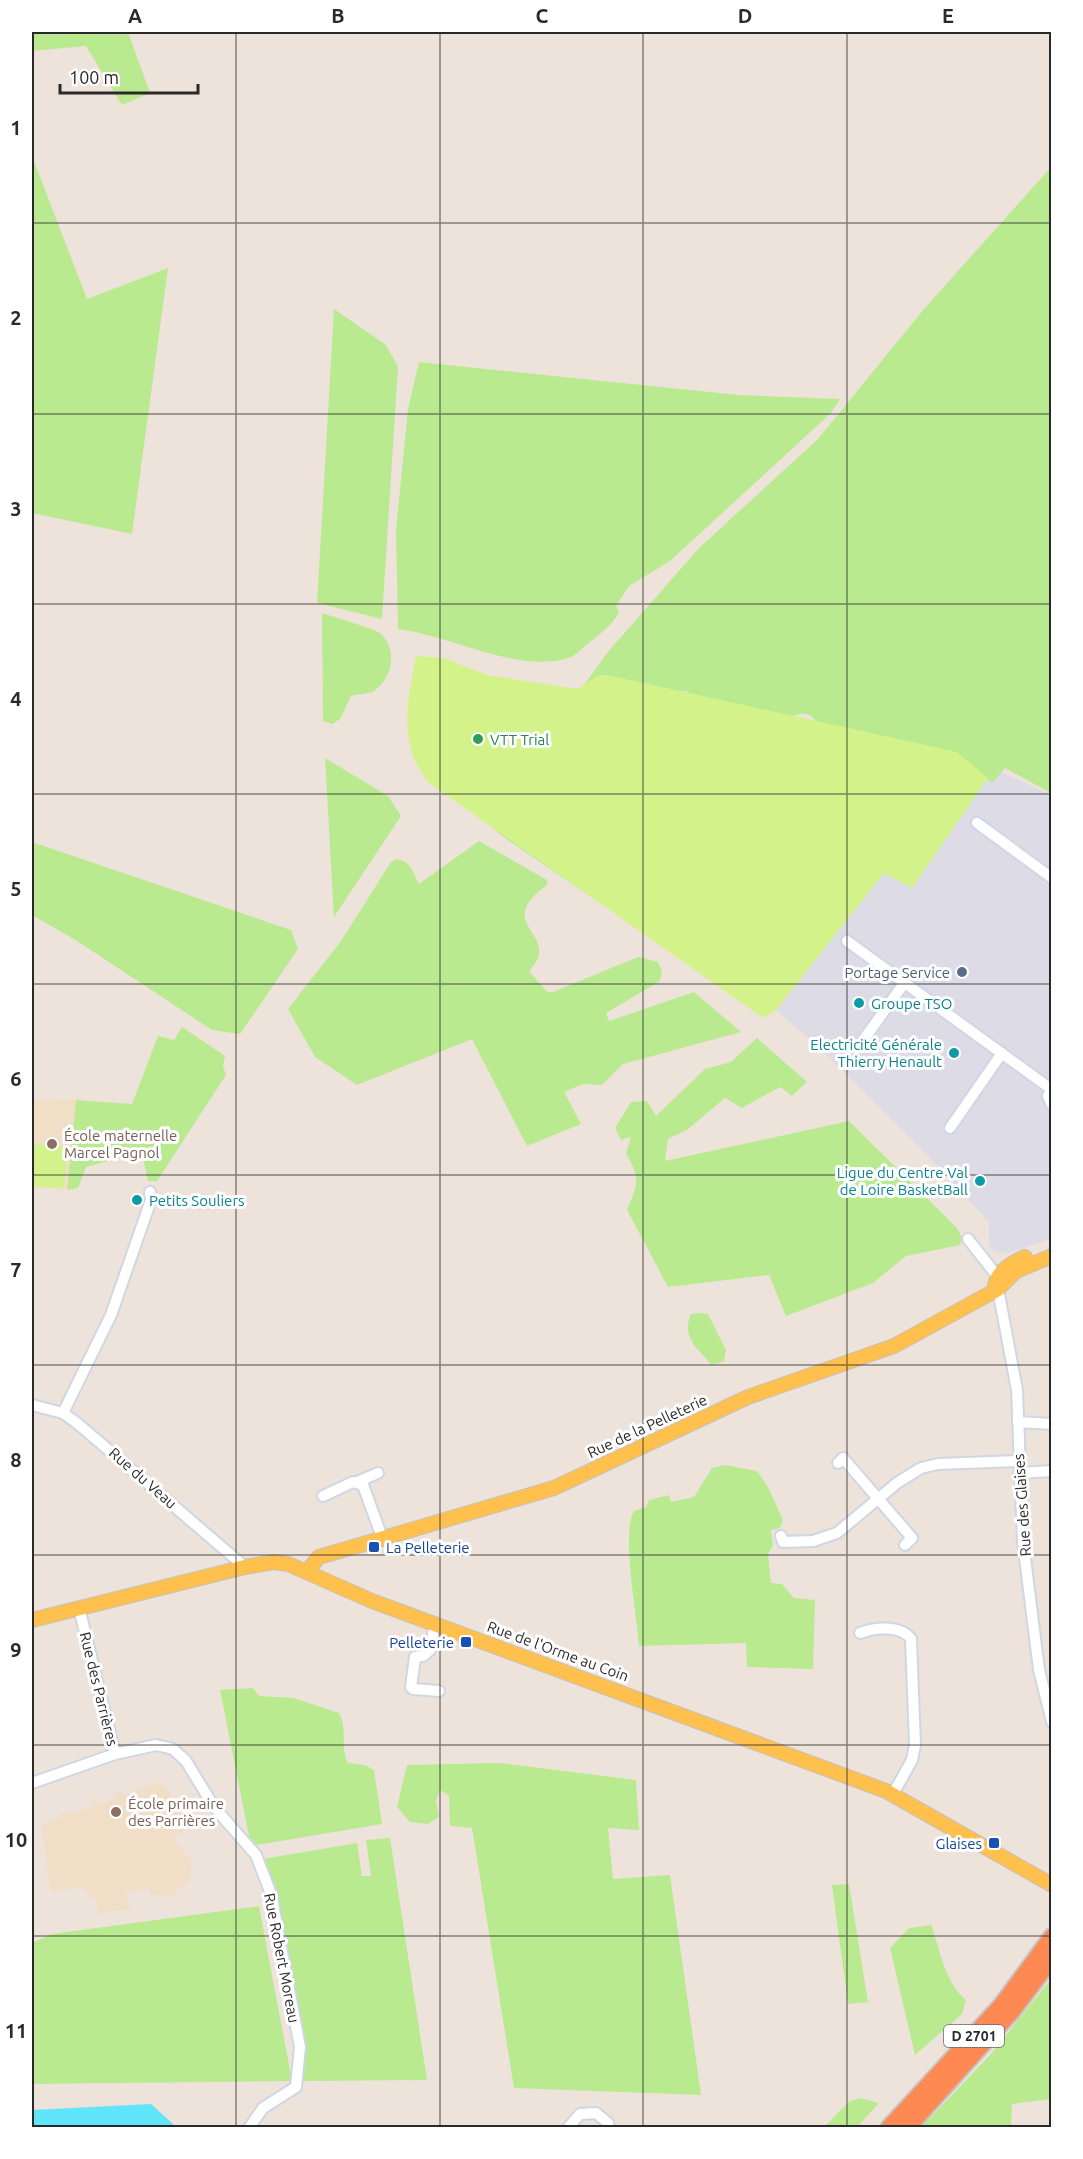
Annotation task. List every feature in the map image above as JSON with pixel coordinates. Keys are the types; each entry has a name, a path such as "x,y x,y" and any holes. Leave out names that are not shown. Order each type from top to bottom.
{"highway":[{"name":"D 2701","path":"890,2127 1002,2005 1052,1937"},
{"name":"D 2701","path":"908,2127 1012,2011 1052,1958"}],"main road":[{"name":"Rue de la Pelleterie","path":"307,1571 320,1557 554,1488 748,1397 894,1346 997,1285 1017,1260 1052,1254"},
{"name":"Rue de l'Orme au Coin","path":"32,1620 245,1567 280,1562 307,1571 372,1601 737,1733 893,1794 1052,1885"}],"street":[{"path":"977,823 1052,878"},
{"path":"847,941 1051,1089 1048,1096 1052,1105"},
{"path":"859,1046 905,982"},
{"path":"950,1128 1002,1053"},
{"path":"63,1413 111,1315 151,1200 150,1192"},
{"path":"968,1239 997,1285"},
{"name":"Rue des Glaises","path":"997,1285 1017,1390 1018,1473 1023,1542 1052,1722"},
{"name":"Rue du Veau","path":"32,1405 63,1413 110,1449 245,1567"},
{"path":"1018,1422 1052,1424"},
{"path":"838,1463 843,1458 912,1538 905,1545"},
{"path":"781,1536 783,1542 825,1539 837,1533 912,1472 930,1465 1018,1461"},
{"path":"1018,1473 1052,1471"},
{"path":"323,1496 378,1473"},
{"path":"357,1482 366,1488 383,1540"},
{"name":"Rue des Parrières","path":"32,1783 115,1754 79,1608"},
{"path":"435,1623 430,1650 423,1656 415,1657 411,1687 439,1691"},
{"path":"860,1633 868,1630 895,1629 907,1634 911,1639 915,1745 912,1760 893,1794"},
{"name":"Rue Robert Moreau","path":"115,1754 156,1745 173,1749 186,1761 214,1807 256,1855 271,1894 300,2048 296,2087 263,2108 249,2127"},
{"path":"568,2127 580,2114 596,2113 608,2123 609,2127"}],"shaded area":[{"path":"993,768 1051,795 1051,1239 1008,1253 995,1252 989,1245 989,1222 932,1160 822,1050 776,1010 884,873 912,887"},
{"name":"École maternelle Marcel Pagnol","path":"32,1099 76,1100 67,1190 32,1188"},
{"path":"161,1782 193,1823 174,1838 192,1862 189,1880 172,1896 151,1895 149,1889 125,1891 132,1909 98,1913 96,1899 90,1899 89,1890 84,1891 83,1887 50,1891 42,1825 61,1818 60,1814 64,1812 68,1811 69,1815 94,1806 93,1801 99,1804 115,1798 114,1794 121,1791 123,1795"}],"green space":[{"path":"32,32 128,32 150,93 122,105 86,46 32,51"},
{"path":"32,156 87,299 168,268 132,534 32,513"},
{"path":"1051,167 1051,793 1005,768 992,783 957,753 817,724 813,718 803,714 771,725 684,691 669,691 600,900 594,899 498,833 493,828 579,692 607,653 699,548 818,439 924,309"},
{"path":"334,309 386,345 398,367 382,619 317,603"},
{"path":"419,362 739,395 840,399 830,414 670,561 629,586 616,606 619,613 613,622 577,653 571,657 549,662 528,661 398,629 396,530 408,409"},
{"path":"322,613 380,633 386,640 391,655 389,671 380,685 372,692 351,696 340,719 332,724 323,721"},
{"path":"417,656 444,658 487,675 578,689 599,675 607,675 957,752 988,778 912,888 884,873 776,1010 763,1018 429,783 415,760 408,736 407,711"},
{"path":"325,758 388,796 401,816 334,917"},
{"path":"479,841 547,880 547,885 531,899 525,911 526,920 539,948 538,958 529,971 547,992 553,992 638,957 658,962 662,972 660,981 606,1013 609,1021 694,992 741,1032 623,1064 602,1085 583,1084 564,1092 581,1124 527,1146 472,1039 357,1085 315,1057 288,1009 341,941 391,862 396,859 405,862 411,868 419,884"},
{"path":"32,842 291,930 298,949 240,1034 212,1030 77,941 32,915"},
{"path":"182,1027 225,1056 223,1066 226,1075 157,1181 148,1181 143,1158 138,1153 86,1167 78,1188 67,1190 76,1100 132,1104 158,1036 174,1040"},
{"path":"757,1038 807,1082 792,1096 780,1087 742,1108 725,1098 687,1130 668,1139 665,1161 849,1121 957,1228 962,1238 960,1245 906,1256 873,1283 786,1316 769,1275 668,1287 627,1210 636,1181 634,1169 626,1153 631,1137 621,1140 615,1128 631,1102 647,1101 656,1116 705,1069 731,1062"},
{"path":"32,1144 68,1147 64,1188 32,1186"},
{"path":"691,1314 708,1314 726,1350 724,1361 712,1365 689,1336 688,1322"},
{"path":"725,1465 757,1471 768,1487 783,1520 780,1528 771,1530 773,1546 768,1554 771,1583 782,1584 794,1598 815,1600 813,1669 747,1667 746,1643 639,1646 629,1555 630,1522 634,1511 646,1507 649,1500 669,1495 671,1502 694,1497 712,1468"},
{"path":"253,1688 259,1696 293,1698 339,1713 342,1719 344,1751 348,1763 365,1765 374,1770 382,1824 251,1846 220,1690"},
{"path":"499,1763 636,1780 639,1830 608,1828 613,1879 670,1875 701,2095 514,2088 472,1828 450,1826 449,1796 440,1790 436,1801 439,1817 428,1824 410,1822 397,1807 407,1765"},
{"path":"390,1838 427,2080 303,2081 257,1860 357,1843 362,1876 371,1876 366,1840"},
{"path":"849,1884 868,2002 848,2004 832,1885"},
{"path":"259,1906 292,2081 32,2084 32,1943 52,1934"},
{"path":"931,1925 948,1975 966,2000 962,2014 915,2055 890,1948 909,1928"},
{"path":"1051,1979 1051,2099 1012,2104 1011,2127 908,2128 926,2108 929,2119 990,2055"},
{"path":"860,2098 879,2103 857,2127 824,2127 850,2101"}],"water":[{"path":"151,2104 174,2127 32,2127 32,2110"}],"place":[{"name":"VTT Trial","path":"478,739"},
{"name":"Portage Service","path":"962,972"},
{"name":"Groupe TSO","path":"859,1003"},
{"name":"Electricité Générale Thierry Henault","path":"954,1053"},
{"name":"École maternelle Marcel Pagnol","path":"52,1144"},
{"name":"Ligue du Centre Val de Loire BasketBall","path":"980,1181"},
{"name":"Petits Souliers","path":"137,1200"},
{"name":"La Pelleterie","path":"374,1547"},
{"name":"Pelleterie","path":"466,1642"},
{"name":"École primaire des Parrières","path":"116,1812"},
{"name":"Glaises","path":"994,1843"}]}
